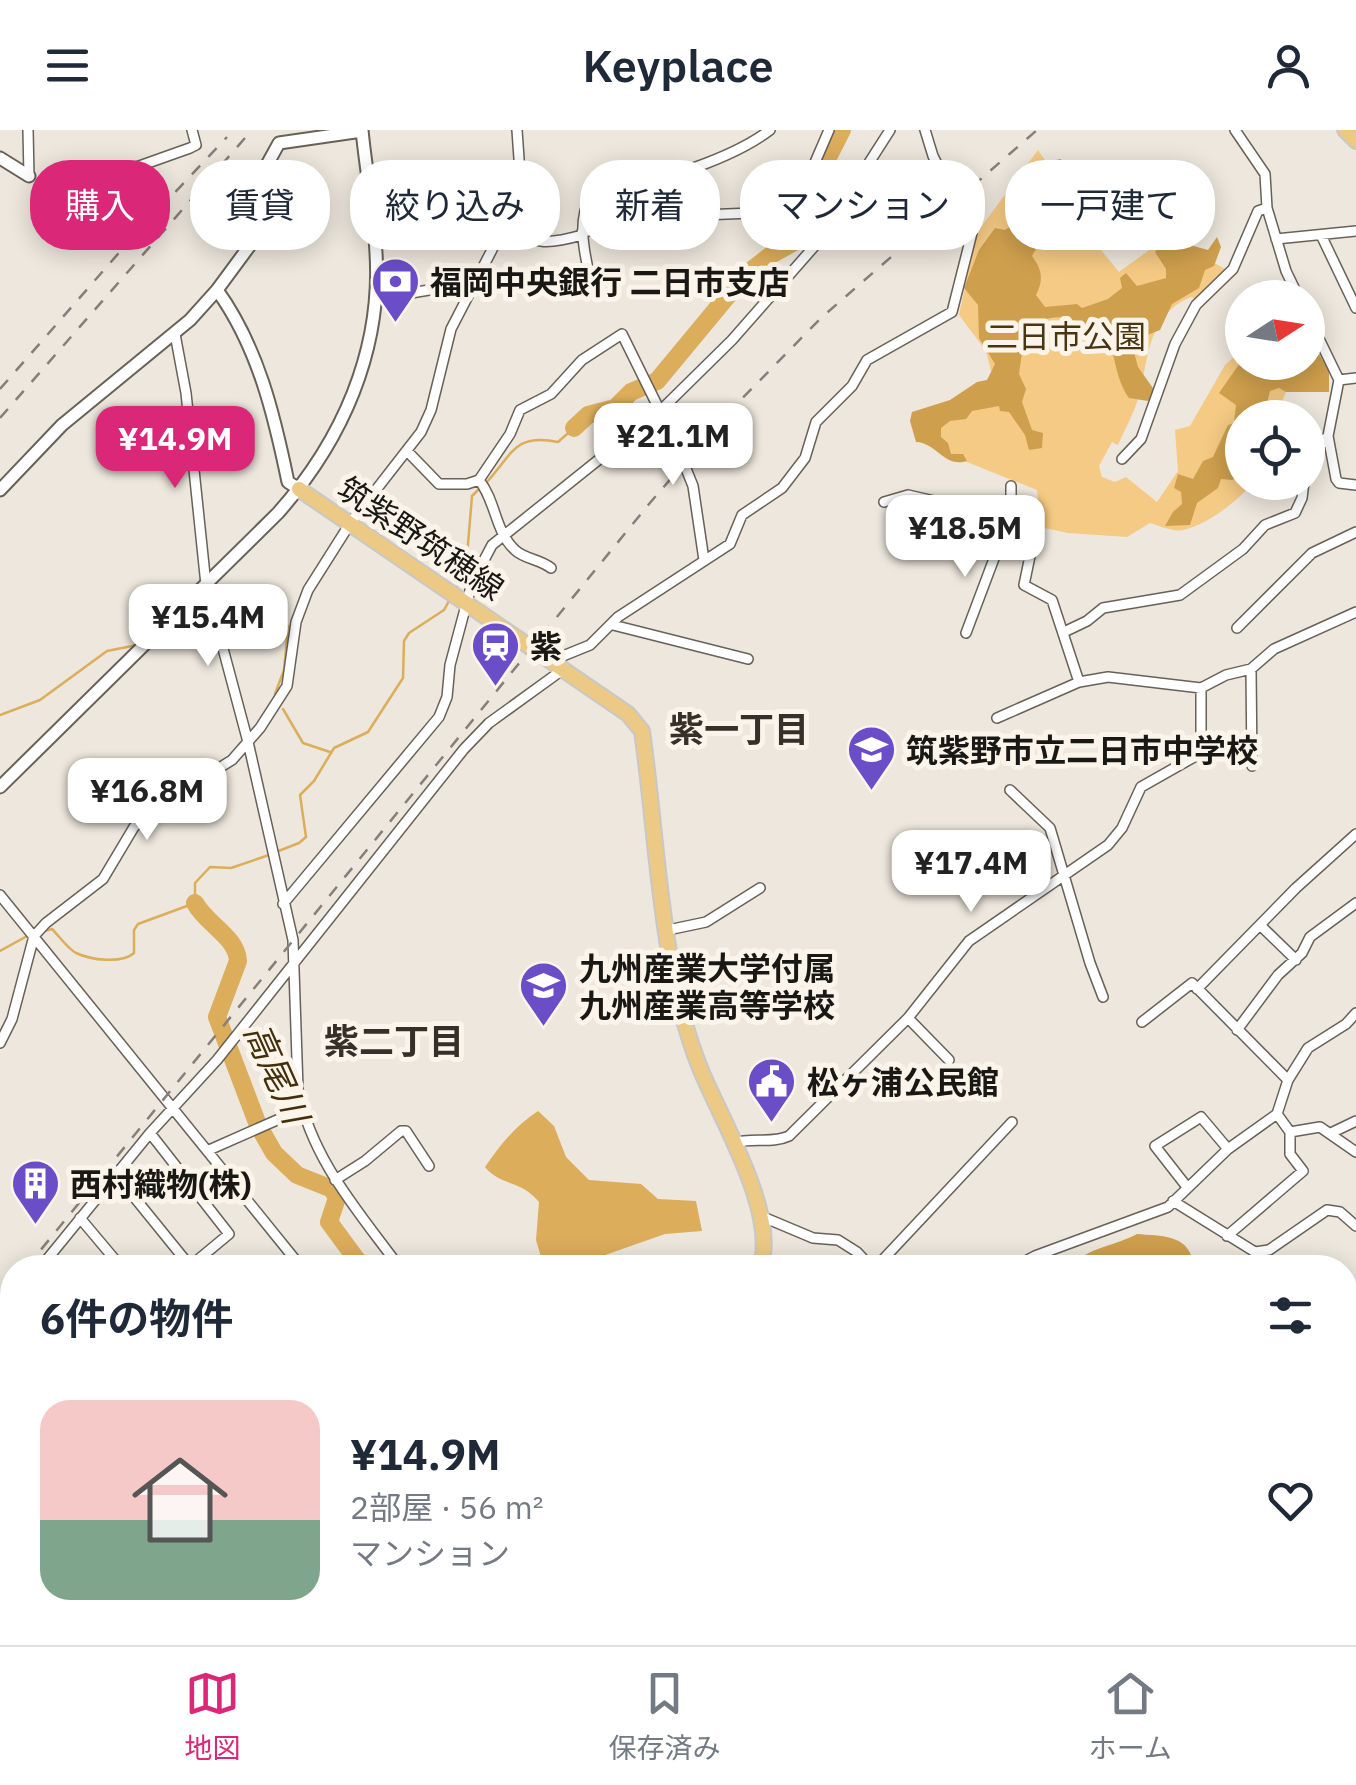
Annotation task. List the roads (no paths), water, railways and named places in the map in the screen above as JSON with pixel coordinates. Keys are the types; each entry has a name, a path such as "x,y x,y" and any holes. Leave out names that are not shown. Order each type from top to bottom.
{"main road":[{"path":"0,490 62,425 174,334 217,290 262,228 252,192 281,137 364,130 367,160"},
{"path":"1344,130 1356,141"},
{"path":"0,158 29,176"},
{"path":"0,787 300,489 342,422 356,390 376,299 376,250"},
{"path":"217,290 238,320 274,413 288,482 300,489"},
{"name":"筑紫野筑穂線","path":"300,489 559,664 628,714 642,731 680,1006 700,1068 762,1217 764,1255"}],"street":[{"path":"28,130 29,176"},
{"path":"156,160 196,144 192,130"},
{"path":"517,130 519,160"},
{"path":"710,160 752,144 770,130"},
{"path":"720,214 800,211 807,182 829,130"},
{"path":"925,130 937,160"},
{"path":"1235,130 1265,174 1267,208 1290,280"},
{"path":"869,160 885,132"},
{"path":"1122,459 1141,439 1175,344 1196,305 1233,268 1258,211 1267,208"},
{"path":"1276,240 1356,231"},
{"path":"1321,235 1356,308"},
{"path":"0,1043 12,1018 34,936 103,878 134,827 150,811 232,760 287,686 296,622 308,590 351,522 407,451 431,410 447,340 466,294 491,250"},
{"path":"585,250 591,283"},
{"path":"284,904 439,717 447,697 465,600 492,545 661,410 732,340 811,250"},
{"path":"51,1254 150,1133 217,1060 474,738 559,664 590,645 618,617 730,544 742,515 782,488 805,458 816,422 852,386 867,360 952,312 968,250"},
{"path":"1344,283 1356,281"},
{"path":"376,299 447,287 466,294"},
{"path":"174,334 186,393 206,585 248,742 296,959 294,1007 302,1109 311,1139 335,1180 390,1255"},
{"path":"483,484 520,410 551,394 582,360 622,334 661,410 693,486 704,560"},
{"path":"1325,350 1340,380 1328,436 1336,479 1356,485"},
{"path":"1340,380 1356,378"},
{"path":"1325,440 1328,436"},
{"path":"407,451 440,484 483,484"},
{"path":"483,484 504,534 517,553 541,560 550,568"},
{"path":"966,633 1002,541 1012,508 1011,486"},
{"path":"884,502 908,495 960,508 1011,550 1030,556 1024,585 1052,600 1079,682"},
{"path":"1064,632 1088,622 1102,608 1185,592 1243,549 1265,525 1295,513 1301,500"},
{"path":"1236,628 1312,552 1356,532"},
{"path":"997,718 1079,682 1108,676 1201,688 1226,674 1250,669 1274,650 1356,612"},
{"path":"613,625 748,659"},
{"path":"1250,669 1252,766"},
{"path":"733,1143 789,1136 908,1018 973,938 1113,840 1140,787 1201,753 1201,688"},
{"path":"1010,790 1050,828 1062,878 1103,997"},
{"path":"1197,989 1356,834"},
{"path":"668,930 706,922 760,888"},
{"path":"0,895 292,1255"},
{"path":"1238,1030 1278,974 1296,960 1310,938 1356,903"},
{"path":"1260,925 1296,960"},
{"path":"1142,1022 1192,983 1288,1080"},
{"path":"1038,1255 1160,1211 1174,1201 1228,1149 1277,1114 1288,1080 1310,1046 1342,1027 1356,1013"},
{"path":"908,1018 950,1060"},
{"path":"209,1150 302,1109"},
{"path":"1227,1236 1302,1171 1290,1154 1290,1132 1277,1114"},
{"path":"1187,1186 1155,1146 1201,1117 1228,1149"},
{"path":"1331,1134 1356,1121"},
{"path":"886,1255 1012,1122"},
{"path":"1290,1132 1316,1126 1356,1152"},
{"path":"335,1180 366,1161 401,1131 406,1132 430,1166"},
{"path":"150,1133 229,1234 204,1255"},
{"path":"117,1176 180,1255"},
{"path":"1174,1201 1250,1250 1263,1252 1327,1210 1340,1212 1356,1226"},
{"path":"762,1217 813,1238 838,1240 860,1255"},
{"path":"80,1218 111,1255"}],"waterway":[{"name":"高尾川","path":"574,428 588,415 615,408 631,392 657,381 744,276 812,232 817,221 814,194 819,175 842,130"},
{"name":"高尾川","path":"486,483 523,443 558,442 574,428"},
{"name":"高尾川","path":"456,589 466,568 472,496 480,488"},
{"name":"高尾川","path":"276,852 306,837 300,795 314,781 334,748 368,732 403,678 404,641 409,633 444,610 449,601"},
{"path":"227,636 248,621 288,626 284,670 275,694"},
{"path":"152,646 215,641"},
{"path":"0,715 40,700 107,651 137,645"},
{"path":"283,709 303,743 330,752"},
{"path":"41,932 52,929 76,953 106,960 122,959 134,953 134,930 138,924 195,903 195,883 210,867 231,868 269,855"},
{"name":"高尾川","path":"195,903 236,952 238,961 217,1017 258,1125 274,1153 297,1175 332,1189 337,1198 329,1222 353,1255"},
{"path":"0,951 29,935"}],"railway":[{"path":"0,418 252,130"},
{"path":"37,1255 724,417 821,318 1037,130"},
{"path":"0,389 131,239 227,137"}],"place":[{"name":"福岡中央銀行 二日市支店","path":"395,324"},
{"name":"紫","path":"495,688"},
{"name":"筑紫野市立二日市中学校","path":"871,792"},
{"name":"九州産業大学付属 九州産業高等学校","path":"544,1028"},
{"name":"松ヶ浦公民館","path":"772,1124"},
{"name":"西村織物(株)","path":"35,1226"}],"district":[{"name":"紫一丁目","path":"739,729"},
{"name":"紫二丁目","path":"394,1041"}],"park label":[{"name":"二日市公園","path":"1066,336"}]}
